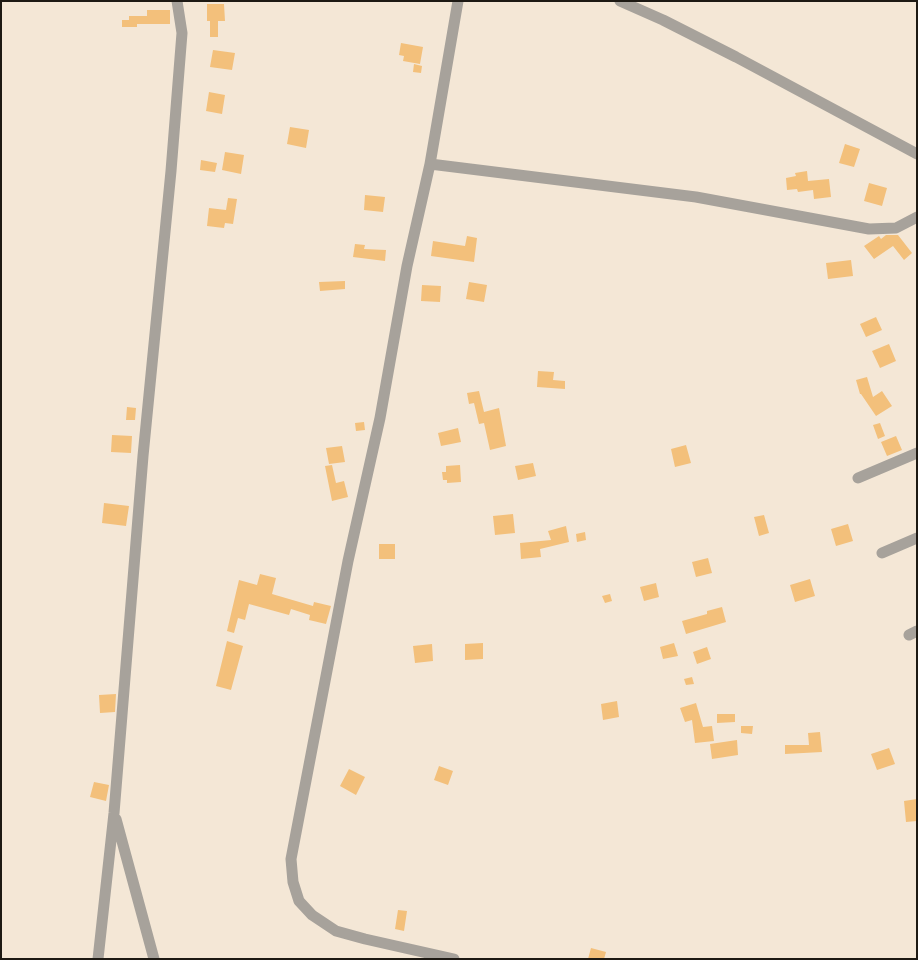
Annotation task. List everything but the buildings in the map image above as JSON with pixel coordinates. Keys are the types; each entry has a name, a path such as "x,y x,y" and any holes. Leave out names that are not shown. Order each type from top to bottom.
{"street":[{"path":"98,959 114,813 143,464 182,33 177,1"},
{"path":"454,959 336,931 312,915 299,901 293,882 291,859 348,561 380,418 407,266 430,164 458,1"},
{"path":"620,1 736,57 917,154"},
{"path":"430,164 696,197 868,229 896,228 917,217"},
{"path":"858,478 917,453"},
{"path":"882,553 917,538"},
{"path":"114,813 154,959"}]}
